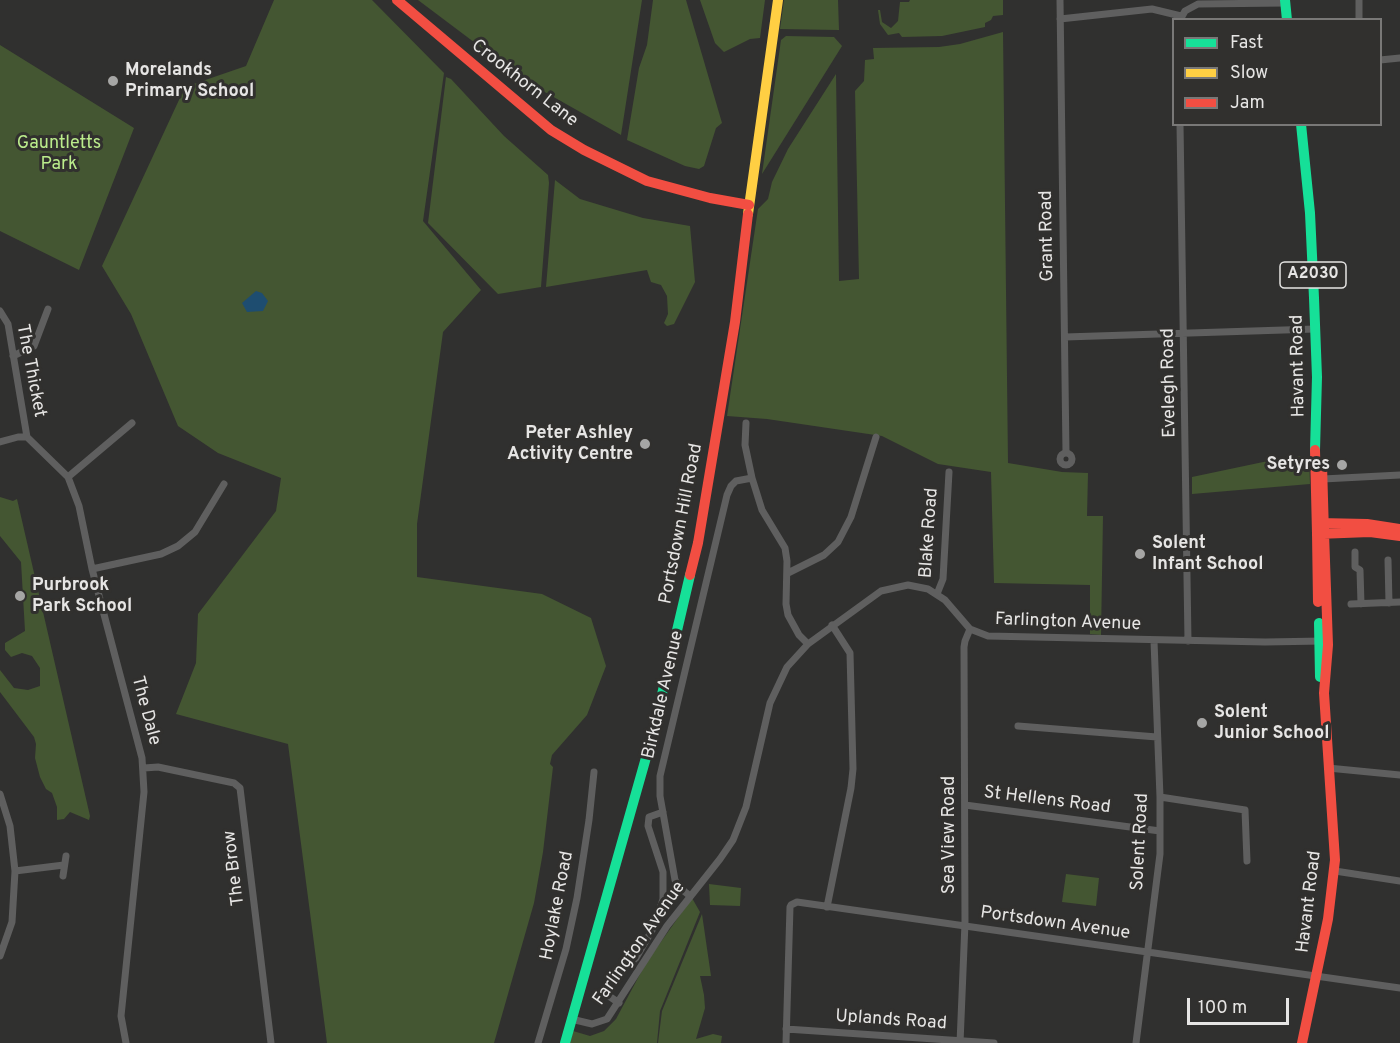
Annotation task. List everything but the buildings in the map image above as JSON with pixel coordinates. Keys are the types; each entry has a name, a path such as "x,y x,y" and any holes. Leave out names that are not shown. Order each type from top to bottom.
{"main road":[{"name":"Crookhorn Lane","path":"397,0 551,130 584,150 647,181 710,198 749,205"},
{"name":"Portsdown Hill Road","path":"565,1043 653,733 698,543 735,322 740,270 778,0"},
{"path":"1285,1 1287,18"},
{"name":"Havant Road","path":"1301,126 1310,213 1315,329 1317,427 1315,454 1323,639 1327,664 1324,692 1335,871 1328,919 1302,1043"},
{"name":"Havant Road","path":"1317,427 1323,479 1320,528"},
{"path":"1320,528 1367,524 1400,529"},
{"path":"1320,528 1400,536"}],"street":[{"name":"Grant Road","path":"1060,0 1066,453"},
{"path":"1359,0 1359,18"},
{"path":"1060,19 1152,9 1180,18 1191,7 1198,4 1223,1 1285,1"},
{"path":"1382,60 1400,58"},
{"name":"Evelegh Road","path":"1180,126 1188,641"},
{"path":"14,356 34,346 48,309"},
{"name":"The Thicket","path":"0,311 8,324 27,437"},
{"path":"1065,338 1315,329"},
{"path":"68,477 132,423"},
{"path":"746,423 745,444 762,510 785,548 788,573 786,597 788,615 808,644"},
{"path":"0,442 27,437"},
{"name":"The Dale","path":"27,437 68,477 79,506 92,569 144,768 144,792 121,1016 126,1043"},
{"path":"788,573 824,555 838,542 851,517 876,437"},
{"path":"864,442 873,445"},
{"name":"Blake Road","path":"937,594 943,579 949,472"},
{"path":"1323,479 1400,475"},
{"name":"Birkdale Avenue","path":"690,896 679,887 675,880 659,787 660,776 726,495 736,481 752,477"},
{"path":"92,569 161,554 178,546 195,532 224,484"},
{"path":"1355,552 1355,567 1360,570 1361,604"},
{"path":"1388,560 1389,603"},
{"name":"Farlington Avenue","path":"571,1019 584,1023 599,1023 607,1019 646,958 690,896 720,859 738,831 746,807 770,703 788,667 808,644 881,591 908,585 928,589 952,607 970,629 988,636 1154,641 1323,639"},
{"path":"1350,604 1400,602"},
{"path":"827,907 853,769 850,653 832,625"},
{"name":"Sea View Road","path":"960,1042 965,927 964,647 970,629"},
{"name":"Solent Road","path":"1136,1043 1160,854 1154,641"},
{"path":"1018,726 1157,737"},
{"name":"The Brow","path":"144,768 158,767 234,783 240,788 271,1043"},
{"path":"1328,768 1400,775"},
{"name":"Hoylake Road","path":"538,1043 566,949 577,898 594,772"},
{"path":"0,794 10,826 15,871 12,922 0,956"},
{"path":"1160,797 1245,810 1247,861"},
{"name":"St Hellens Road","path":"965,806 1160,831"},
{"path":"619,1003 606,994 606,986 636,958 655,925 663,900 663,872 648,826 649,818 663,812"},
{"path":"63,876 66,856"},
{"path":"15,871 64,865"},
{"path":"1335,871 1400,881"},
{"name":"Portsdown Avenue","path":"786,1029 791,904 797,902 1400,988"},
{"path":"786,1029 786,1043"},
{"name":"Uplands Road","path":"786,1029 994,1043"}],"green space":[{"path":"274,0 372,0 444,73 423,221 481,290 443,332 417,524 417,577 542,594 591,618 606,666 587,715 552,755 550,764 553,767 543,852 534,903 494,1043 327,1043 288,744 176,714 196,663 198,614 276,511 281,478 218,453 178,426 131,314 102,266 185,87 246,66"},
{"path":"418,0 642,0 621,135 527,82"},
{"path":"653,0 686,0 722,123 716,128 704,166 699,169 685,166 627,140 639,68 647,45"},
{"path":"700,0 765,0 760,38 750,39 724,52 715,43"},
{"path":"784,0 838,0 839,30 780,29"},
{"path":"910,0 1003,0 1003,15 993,16 985,23 985,27 942,36 902,37 899,33 888,35 880,24 878,10 880,10 882,22 891,28 898,21 900,2"},
{"path":"1003,32 1008,463 1062,472 1088,473 1087,516 1103,516 1101,635 1090,634 1090,585 994,583 991,472 938,464 882,436 767,419 727,416 758,209 768,199 772,182 788,149 836,74 839,281 859,279 855,91 864,81 865,60 874,59 873,48 939,47 960,44"},
{"path":"786,36 834,37 842,46 762,174 781,40"},
{"name":"Gauntletts Park","path":"0,45 134,128 79,270 0,231"},
{"path":"446,77 451,79 504,136 548,175 541,287 498,294 428,223"},
{"path":"555,180 580,199 643,218 690,226 695,282 674,324 667,326 664,323 668,314 667,296 661,285 651,282 647,270 546,287"},
{"path":"1309,456 1310,484 1192,494 1192,477 1287,457"},
{"name":"Purbrook Park School","path":"0,497 13,501 17,499 90,816 89,820 70,812 64,819 57,820 57,807 52,793 46,789 40,777 35,758 34,737 0,692 0,670 14,688 28,690 40,686 40,668 32,656 22,653 11,657 5,650 5,643 25,631 21,562 0,536"},
{"path":"1066,874 1099,878 1096,906 1062,902"},
{"path":"709,884 741,888 740,906 710,905"},
{"path":"692,898 700,912 660,1011 657,1043 570,1043 573,1031 590,1036 604,1031 616,1019 646,963"},
{"path":"702,914 711,976 700,976 705,1008 696,1039 713,1034 722,1036 721,1043 658,1043 662,1011"}],"water":[{"path":"256,291 262,293 268,301 263,311 247,312 242,303"}],"traffic: fast":[{"path":"1285,0 1287,18"},
{"path":"1301,126 1310,213 1314,298 1317,377 1315,450"},
{"path":"565,1043 653,733 690,575"},
{"path":"1319,623 1320,677"}],"traffic: slow":[{"path":"748,214 778,0"}],"traffic: jam":[{"path":"397,0 551,130 584,150 647,181 710,198 749,205"},
{"path":"690,575 698,543 735,322 748,214"},
{"path":"1315,450 1317,534 1370,532 1400,536"},
{"path":"1322,465 1324,533"},
{"path":"1319,523 1367,524 1400,529"},
{"path":"1302,1043 1328,919 1335,860 1324,693 1328,645 1324,533"},
{"path":"1317,534 1318,602"}],"place":[{"name":"Morelands Primary School","path":"113,81"},
{"name":"Peter Ashley Activity Centre","path":"645,444"},
{"name":"Setyres","path":"1342,465"},
{"name":"Solent Infant School","path":"1140,554"},
{"name":"Purbrook Park School","path":"20,596"},
{"name":"Solent Junior School","path":"1202,723"}]}
